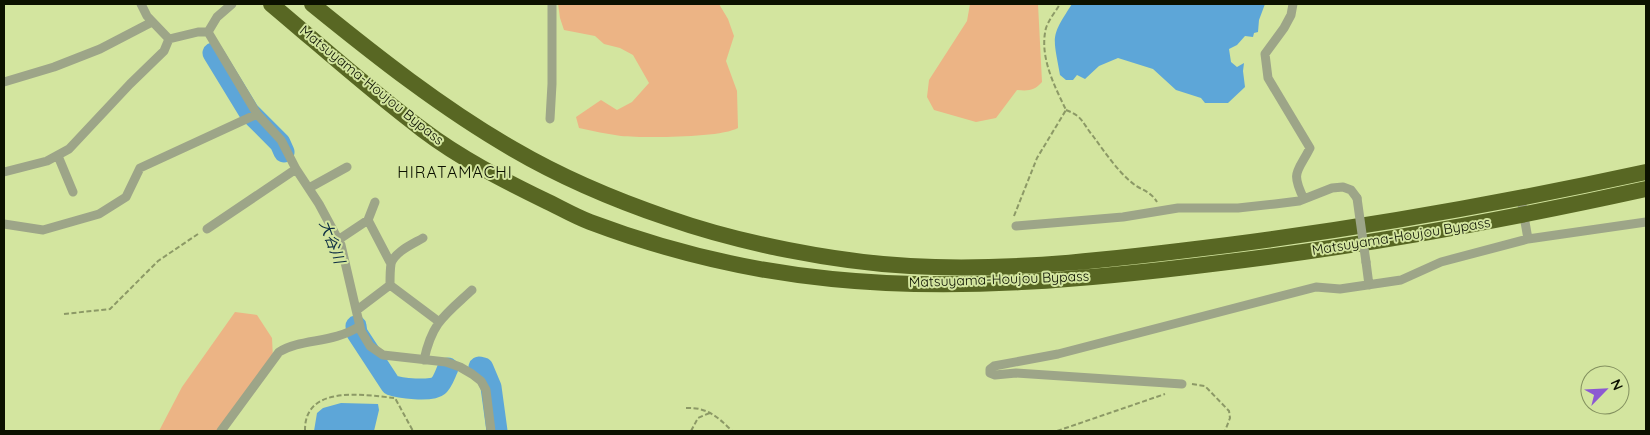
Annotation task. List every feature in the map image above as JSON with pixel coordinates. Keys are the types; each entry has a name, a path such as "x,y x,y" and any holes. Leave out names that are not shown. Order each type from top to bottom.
{"highway":[{"name":"Matsuyama-Houjou Bypass","path":"271,4 425,132 501,179 587,221 664,246 747,266 832,279 913,284 986,283 1078,278 1286,255 1525,216 1646,189"},
{"name":"Matsuyama-Houjou Bypass","path":"312,4 441,103 514,150 595,189 669,219 753,242 836,257 909,266 986,267 1089,259 1283,238 1521,198 1646,172"}],"street":[{"path":"141,4 152,22 169,39"},
{"path":"208,32 218,17 232,4"},
{"path":"550,119 553,74 552,4"},
{"path":"1293,4 1284,28 1265,54 1268,78 1310,148 1296,171 1295,180 1304,199"},
{"path":"4,82 54,67 100,49 152,22"},
{"path":"169,39 198,32 208,32"},
{"path":"208,32 257,114 281,140 338,240 360,326 370,346 383,355 460,367 481,381 486,390 491,431"},
{"path":"4,172 35,165 58,156 80,139 130,84 164,51 169,39"},
{"path":"4,224 43,230 99,214 126,197 140,168 257,114"},
{"path":"58,156 73,192"},
{"path":"309,188 348,167"},
{"path":"207,229 296,169"},
{"path":"1016,226 1114,218 1159,211 1238,208 1304,199 1332,188 1343,186 1351,190 1356,198 1368,284"},
{"path":"1521,198 1528,239"},
{"path":"338,240 368,220 375,202"},
{"path":"368,220 391,264 390,285"},
{"path":"1182,384 1016,373 995,375 990,373 990,369 994,366 1058,354 1316,287 1340,289 1401,280 1441,262 1528,239 1646,222"},
{"path":"391,264 400,253 423,238"},
{"path":"357,310 390,285"},
{"path":"390,285 438,320"},
{"path":"424,360 428,343 438,320 472,290"},
{"path":"221,431 279,352 286,348 329,340 360,326"}],"path":[{"path":"1060,4 1047,26 1044,43 1048,66 1066,110 1077,114 1084,121 1091,134 1129,181 1153,196 1159,211"},
{"path":"1016,226 1014,216 1037,158 1066,110"},
{"path":"64,314 110,309 158,261 207,229"},
{"path":"1057,431 1168,393 1182,384 1200,384 1225,406 1229,411 1230,418 1225,431"},
{"path":"305,431 308,412 314,404 348,394 396,398 413,431"},
{"path":"686,408 697,407 712,412 732,431"},
{"path":"691,431 698,418 712,412"}],"shaded area":[{"path":"558,4 719,4 728,19 734,36 726,61 737,91 738,128 715,134 646,137 621,136 579,128 576,117 601,100 617,110 632,102 649,83 633,55 620,48 604,44 595,36 564,30"},
{"path":"970,4 1038,4 1042,82 1031,90 1017,90 996,118 976,122 934,110 927,97 929,80 967,21"},
{"path":"235,312 257,315 272,338 273,359 225,431 159,431 182,387"}],"water":[{"path":"1072,4 1265,4 1259,20 1258,32 1254,33 1253,37 1245,36 1237,45 1229,49 1231,62 1237,67 1244,63 1245,87 1228,103 1205,103 1201,98 1176,90 1153,69 1118,58 1099,66 1085,79 1077,75 1073,80 1066,80 1060,75 1055,37 1060,24"},
{"path":"341,403 378,404 379,410 374,431 314,431 317,413 323,408"}],"waterway":[{"name":"大谷川","path":"213,53 249,112 280,143 284,152"},
{"name":"大谷川","path":"356,326 357,333 391,385 415,389 434,388 441,382 448,368"},
{"name":"大谷川","path":"479,367 483,368 491,387 497,431"}],"district":[{"name":"HIRATAMACHI","path":"455,172"}]}
